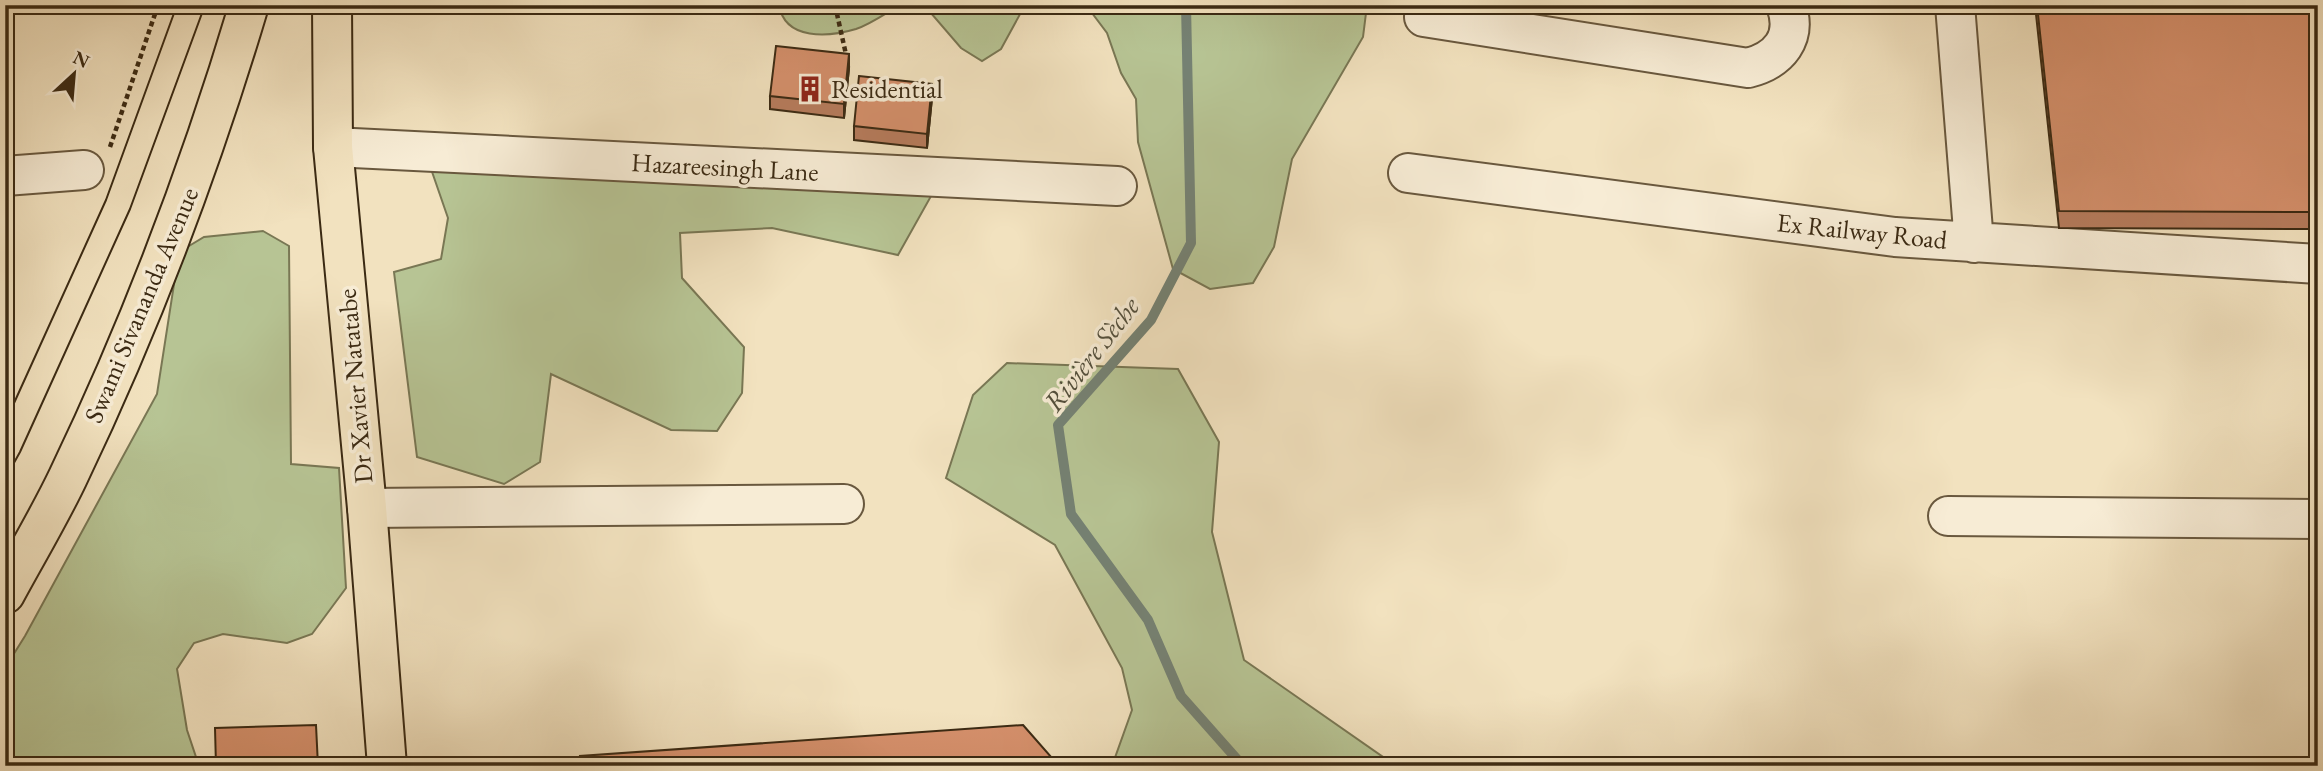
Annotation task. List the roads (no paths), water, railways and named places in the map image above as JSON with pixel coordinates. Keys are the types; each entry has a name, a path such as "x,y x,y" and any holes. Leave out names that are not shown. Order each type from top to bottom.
{"main road":[{"name":"Swami Sivananda Avenue","path":"5,594 68,478 121,358 192,182 249,5"},
{"name":"Dr Xavier Natatabe","path":"331,5 333,147 367,508 387,766"}],"street":[{"path":"1424,17 1748,68 1765,63 1779,53 1788,35 1790,16 1786,5"},
{"path":"1955,5 1975,243"},
{"name":"Hazareesingh Lane","path":"333,147 1117,186"},
{"path":"5,176 84,170"},
{"name":"Ex Railway Road","path":"1408,173 1895,237 1975,243 2251,243 2318,264"},
{"path":"367,508 844,503"},
{"path":"1948,516 2318,519"}],"waterway":[{"name":"Rivière Sèche","path":"1186,5 1191,243 1151,320 1058,425 1071,514 1148,620 1181,696 1243,766"}],"tram line":[{"path":"5,423 106,200 177,5"},
{"path":"5,479 20,452 130,209 205,5"}],"place":[{"name":"Residential","path":"810,89"}]}
